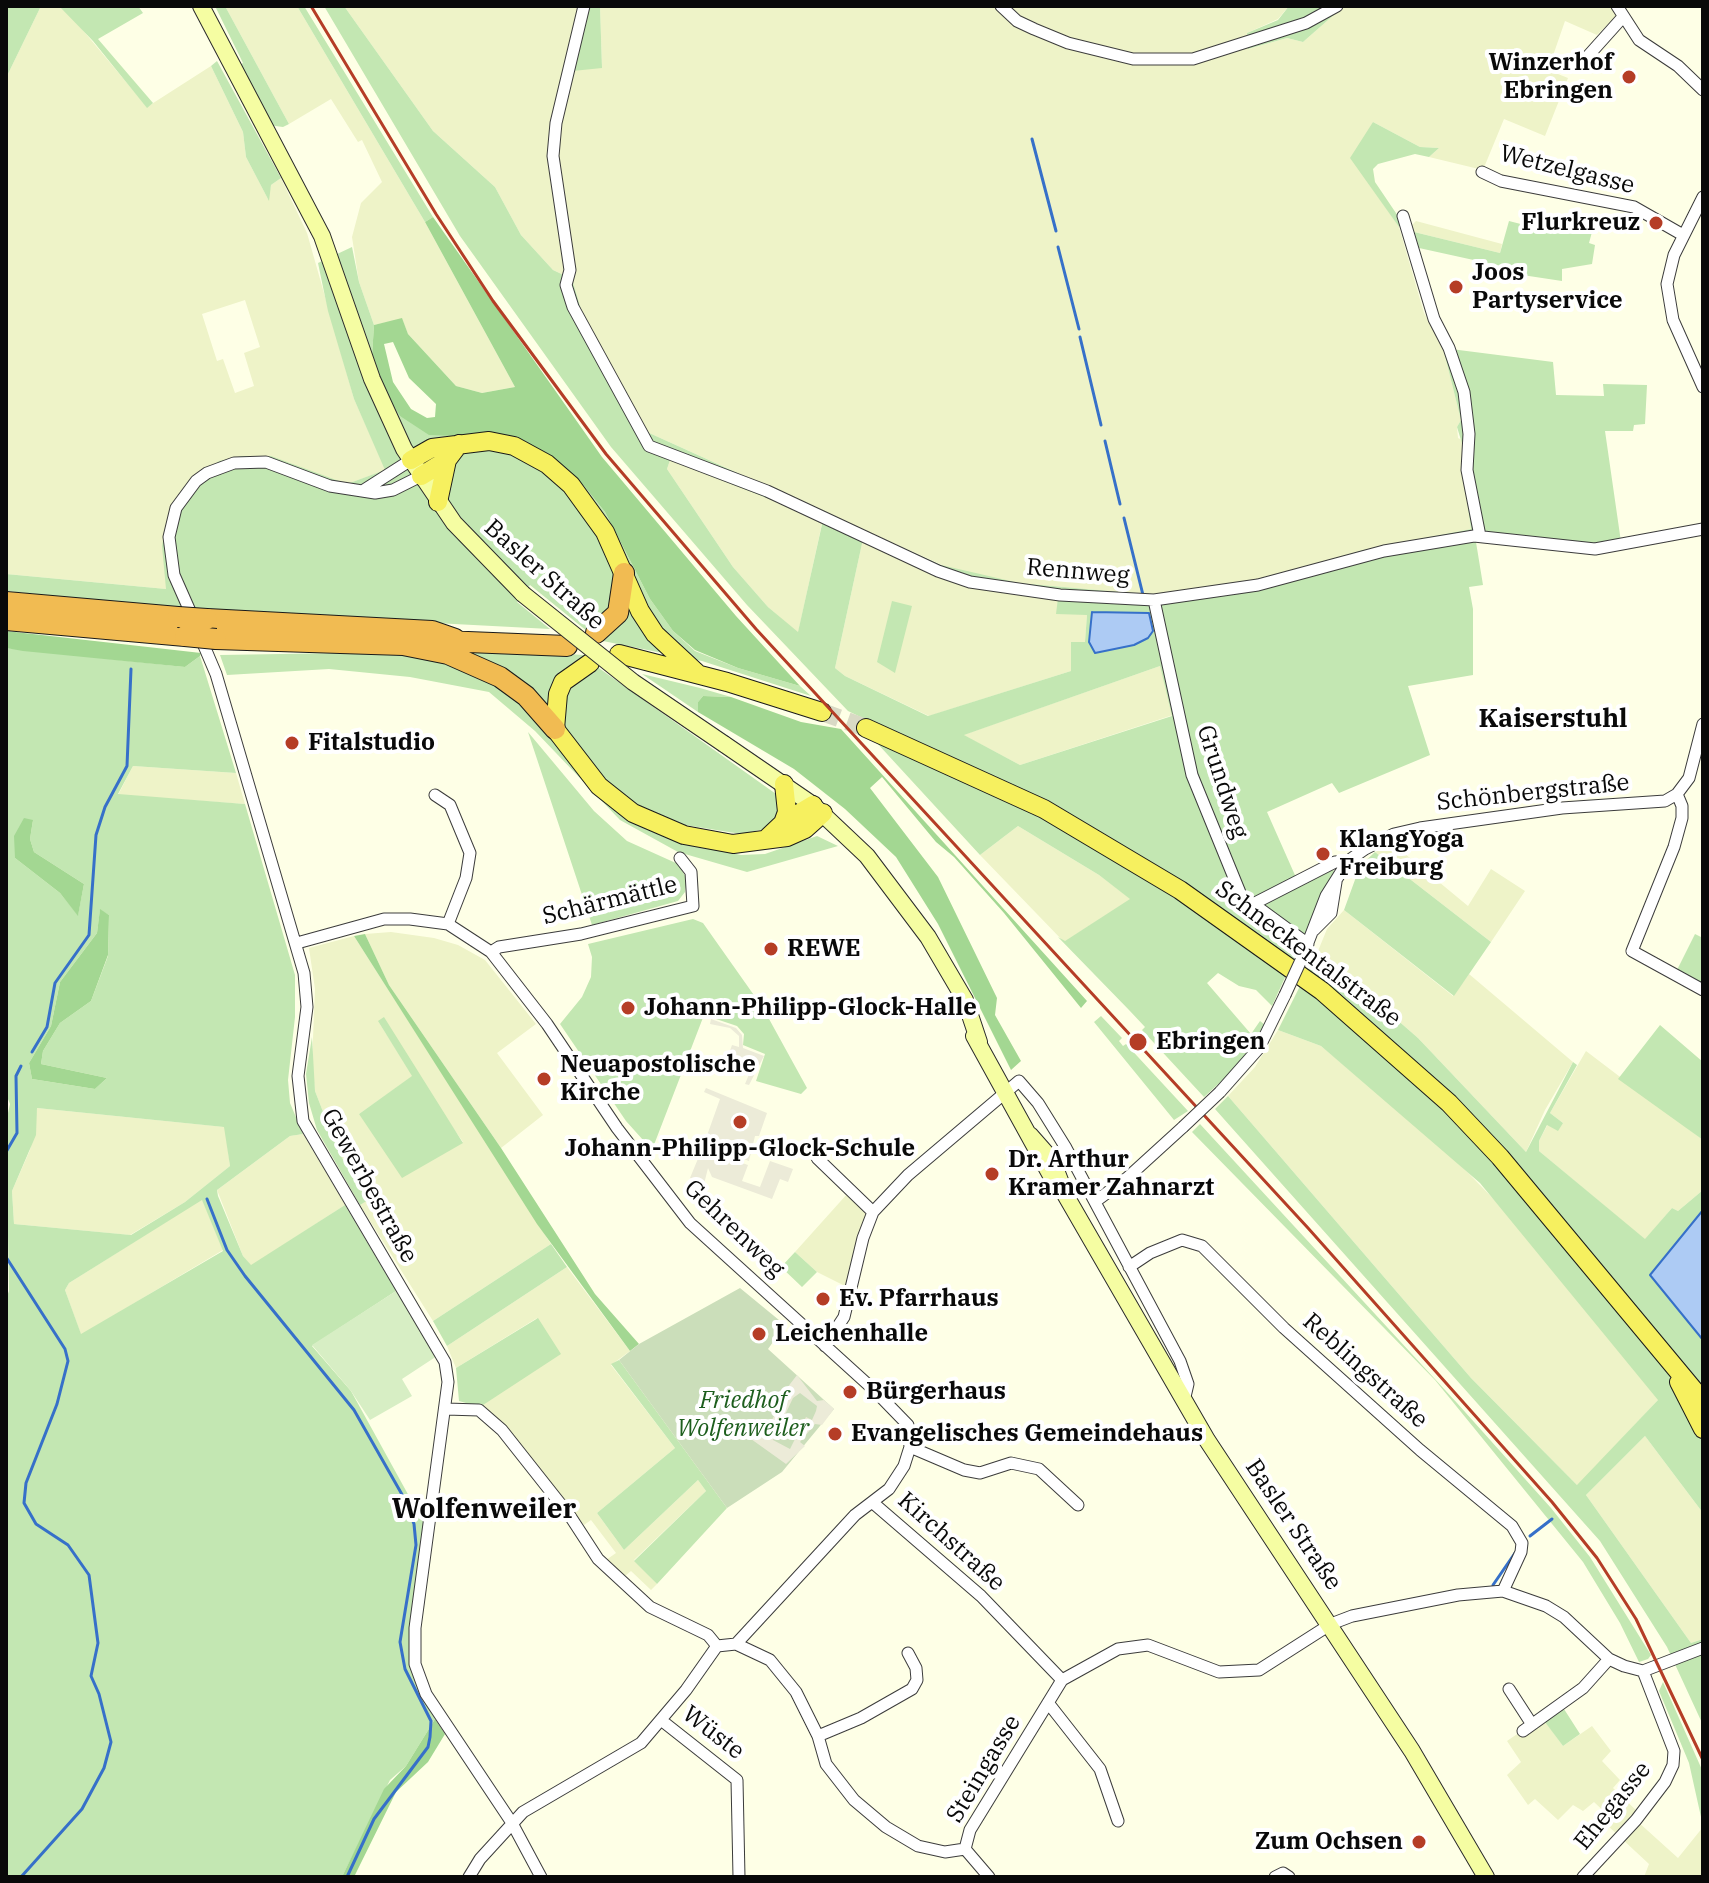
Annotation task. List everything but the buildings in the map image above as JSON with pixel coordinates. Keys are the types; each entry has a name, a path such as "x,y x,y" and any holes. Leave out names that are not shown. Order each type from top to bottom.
{"highway":[{"path":"596,633 618,613 624,573"},
{"path":"6,602 181,626 216,639 403,645 455,639 567,646"},
{"path":"6,620 181,626 207,619 432,631 455,639"},
{"path":"403,645 448,654 500,677 526,696 555,729"}],"main road":[{"name":"Basler Straße","path":"201,6 322,236 372,379 416,468 438,502 471,543 523,594 633,682 818,809 860,848 907,907 953,983 965,1024 979,1042 1030,1135 1052,1160 1066,1196 1184,1401 1415,1755 1486,1877"},
{"path":"416,468 432,448 476,441 503,443 547,464 571,485 605,532 640,611 655,634 697,673"},
{"path":"438,502 447,460 459,444"},
{"path":"416,468 447,460"},
{"path":"619,654 697,673 822,712"},
{"path":"590,663 563,682 558,694 555,729 599,786 655,825 722,843 763,841 797,833 818,809"},
{"name":"Schneckentalstraße","path":"866,728 1044,809 1180,890 1322,991 1449,1103 1543,1205 1703,1401"},
{"path":"783,823 787,812 784,784"},
{"path":"763,841 783,823 818,809"},
{"name":"Schneckentalstraße","path":"1669,1362 1703,1429"}],"street":[{"name":"Rennweg","path":"584,6 556,123 553,156 570,270 566,285 573,307 649,446 767,491 938,571 970,582 1060,595 1154,600 1258,585 1384,551 1480,536 1595,549 1703,529"},
{"path":"1001,6 1017,21 1068,43 1133,59 1193,59 1306,23 1337,6"},
{"path":"1579,66 1620,12 1639,40 1678,66 1703,90"},
{"name":"Wetzelgasse","path":"1482,172 1501,181 1634,207 1683,235"},
{"path":"1703,197 1683,235 1668,274 1668,298 1677,329 1703,387"},
{"path":"1403,216 1434,319 1449,348 1464,392 1467,470 1480,536"},
{"name":"Gewerbestraße","path":"416,468 393,490 375,493 330,486 280,464 234,463 219,467 196,481 176,508 169,537 174,575 216,674 297,943 307,1007 298,1076 303,1121 445,1362 448,1382 446,1409 415,1628 415,1664 426,1694 512,1823 541,1877"},
{"path":"364,490 416,468"},
{"name":"Grundweg","path":"1154,600 1192,775 1241,895 1308,944"},
{"path":"1703,724 1689,778 1677,794 1682,818 1674,847 1632,951 1703,990"},
{"name":"Schönbergstraße","path":"1096,1201 1183,1127 1259,1048 1314,930 1331,913 1336,882 1348,861 1388,837 1420,828 1562,808 1649,803 1677,794"},
{"path":"435,795 450,805 470,853 466,878 448,924"},
{"name":"Schärmättle","path":"491,952 499,947 581,934 693,906 691,872 680,858"},
{"path":"1255,903 1335,862 1348,861"},
{"name":"Gehrenweg","path":"297,943 384,919 448,924 491,952 547,1024 617,1128 690,1223 825,1346"},
{"path":"1078,1505 1039,1469 1011,1463 980,1473 964,1470 910,1447 908,1425 825,1346 844,1317 873,1212 908,1175 1019,1081 1038,1103 1096,1201 1185,1374 1188,1384 1184,1401"},
{"path":"817,1158 873,1212"},
{"name":"Reblingstraße","path":"1129,1267 1182,1240 1202,1246 1284,1328 1409,1441 1512,1526 1522,1543 1521,1552 1503,1591"},
{"path":"446,1409 479,1410 502,1430 570,1516 598,1559 650,1607 708,1635 717,1646"},
{"name":"Kirchstraße","path":"910,1447 898,1476 872,1502 981,1596 1062,1680"},
{"path":"736,1644 855,1515 872,1502"},
{"path":"1062,1680 1118,1649 1148,1645 1219,1672 1259,1670 1331,1624 1352,1616 1458,1595 1503,1591 1546,1606 1564,1617 1609,1659 1643,1671 1703,1648"},
{"path":"469,1877 480,1859 512,1823 539,1800 601,1769 641,1743 717,1646 736,1644 770,1660 796,1692 818,1736 826,1764 854,1800 886,1827 918,1846 945,1852 965,1849"},
{"path":"818,1736 861,1718 912,1689 917,1680 916,1668 908,1653"},
{"path":"1509,1689 1527,1727 1583,1688 1609,1659"},
{"name":"Ehegasse","path":"1583,1877 1636,1820 1665,1782 1673,1765 1674,1751 1643,1671"},
{"name":"Steingasse","path":"989,1877 965,1849 970,1830 1062,1680"},
{"path":"1049,1704 1100,1769 1118,1821"},
{"name":"Wüste","path":"661,1720 737,1780 739,1877"},
{"path":"1275,1877 1283,1873 1289,1877"}],"green space":[{"path":"6,6 41,6 6,78"},
{"path":"41,6 59,6 71,16 147,107 211,66 243,132 246,157 268,199 271,185 281,178 307,233 354,399 386,470 347,484 332,482 288,462 166,589 6,574 6,78","holes":["245,300 260,347 244,353 254,386 235,393 223,359 217,361 202,314"]},
{"path":"59,6 138,6 143,13 98,39 153,103 147,108 93,41"},
{"path":"215,6 225,6 289,124 283,127 268,125 238,66 243,63"},
{"path":"225,6 297,6 425,222 515,387 482,393 456,386 408,334 402,319 374,325 359,282 352,237 361,203 382,182 362,140 358,142 331,99 289,124"},
{"path":"297,6 304,6 433,217 425,222"},
{"path":"324,6 344,6 433,131 495,187 521,235 553,270 572,279 584,319 647,432 941,565 1019,583 1153,595 1258,581 1363,550 1471,529 1464,481 1464,450 1457,427 1461,420 1443,348 1553,362 1556,395 1604,396 1603,384 1647,385 1645,424 1634,425 1633,431 1605,431 1621,542 1609,544 1475,536 1483,585 1469,587 1473,609 1473,675 1408,686 1430,755 1339,793 1332,783 1267,812 1298,882 1331,867 1334,871 1293,961 1084,825 848,711 747,605 611,447 460,236","holes":["670,460 823,520 798,632 768,607 733,567 667,469","863,539 970,587 1058,598 1056,614 1087,615 1085,642 1071,642 1071,671 928,716 845,676 835,668","1160,666 1172,716 1020,765 964,735"]},
{"path":"344,6 579,6 602,67 600,6 1289,6 1278,19 1247,33 1249,49 1287,38 1303,42 1344,6 1613,6 1617,15 1597,35 1565,21 1548,70 1568,78 1545,136 1504,119 1483,170 1429,157 1439,148 1420,147 1373,122 1361,171 1399,227 1424,313 1443,348 1461,420 1457,427 1458,438 1462,440 1464,450 1464,481 1471,529 1363,550 1258,581 1152,595 1019,583 951,569 647,432 584,319 572,279 553,270 521,235 495,187 433,131"},
{"path":"579,6 600,6 602,68 563,72"},
{"path":"1289,6 1344,6 1303,42 1287,38 1248,49 1247,33 1278,20"},
{"path":"217,61 281,178 271,185 269,201 246,157 243,132 211,66"},
{"path":"1373,122 1420,147 1439,148 1429,157 1415,154 1378,164 1373,169 1375,182 1400,219 1399,227 1350,158"},
{"path":"1561,216 1579,219 1577,228 1592,232 1589,243 1595,245 1592,264 1562,269 1562,281 1509,273 1510,268 1419,248 1414,232 1500,253 1509,221 1548,231 1551,222 1559,223"},
{"path":"433,217 602,457 736,616 800,686 738,668 695,650 673,631 650,599 605,512 584,486 543,452 511,438 429,435 400,416 386,393 372,356 374,325 402,318 408,334 456,386 482,393 515,387 425,222","holes":["393,342 409,378 436,404 435,417 427,418 411,409 393,382 384,344"]},
{"path":"1416,221 1502,244 1500,253 1414,232 1412,225"},
{"path":"352,247 359,282 374,325 372,356 400,416 511,438 543,452 584,486 605,512 650,599 673,631 695,651 738,668 800,686 811,696 702,661 598,640 530,585 517,602 550,629 205,611 6,591 6,574 166,589 162,546 166,525 182,491 219,461 242,456 271,456 347,484 385,470 354,399 328,311 318,263"},
{"path":"670,460 823,519 798,633 768,607 733,567 667,469"},
{"path":"863,539 902,559 1059,598 1087,615 1085,643 1071,642 1071,671 929,716 845,676 835,668"},
{"path":"892,601 912,606 895,673 877,662"},
{"path":"6,631 201,653 185,667 23,651 6,648"},
{"path":"6,648 185,667 200,656 236,773 133,766 118,794 245,804 295,975 295,1017 288,1080 290,1103 303,1134 290,1136 217,1190 218,1196 243,1256 251,1265 345,1205 396,1291 312,1346 351,1391 415,1507 425,1511 409,1656 416,1684 435,1719 406,1766 390,1780 342,1877 6,1877 6,1299 9,1291 6,1122 10,1104 6,1094","holes":["33,820 30,839 34,852 84,884 78,915 60,893 15,858","100,910 109,915 108,956 91,1001 60,1023 43,1051 41,1064 107,1078 95,1089 32,1079 29,1063 51,1026 60,982 97,933","37,1108 224,1127 230,1166 185,1202 131,1235 14,1224 12,1191 36,1135","202,1200 223,1251 81,1334 65,1290 69,1283"]},
{"path":"478,648 583,655 587,658 550,717 474,659 470,652"},
{"path":"343,653 427,656 484,674 530,710 612,806 646,829 672,840 741,855 765,854 817,836 838,846 747,872 678,852 620,820 535,731 489,692 410,677 329,669 227,675 220,655"},
{"path":"596,666 776,794 781,814 769,828 741,834 660,821 614,792 565,729 561,717 560,706 575,675"},
{"path":"1160,666 1173,715 1020,765 963,735"},
{"path":"642,674 731,697 703,696 698,702 698,712"},
{"path":"703,696 731,697 801,722 841,729 1087,1001 1081,1008 1004,913 954,857 936,842 882,777 870,788 938,877 997,998 995,1015 1021,1061 1011,1070 938,924 896,857 845,809 794,769 698,712 698,702"},
{"path":"528,732 594,811 627,841 678,864 687,879 685,892 678,901 592,925"},
{"path":"876,742 1006,797 1167,890 1287,973 1272,1006 1256,990 1239,986 1218,973 1207,983 1251,1034 1260,1021 1265,1025 1237,1067 1204,1097 1142,1030 1145,1027 1058,937 1065,941 1130,899 1099,875 1018,826 980,855"},
{"path":"133,766 236,773 245,804 118,795"},
{"path":"24,818 33,820 30,839 34,852 84,884 78,916 60,893 15,858 14,836"},
{"path":"1018,826 1099,875 1131,899 1064,942 980,855"},
{"path":"1393,844 1468,906 1491,869 1525,891 1491,942 1375,852"},
{"path":"1375,852 1491,942 1454,996 1344,910 1360,866"},
{"path":"100,909 109,915 108,955 91,1001 60,1023 43,1051 41,1064 107,1078 95,1089 32,1079 29,1063 51,1026 60,982 97,933"},
{"path":"1344,910 1453,996 1469,974 1573,1062 1545,1110 1526,1152 1418,1038 1318,951 1327,929"},
{"path":"693,919 703,923 763,1008 807,1088 801,1094 756,1081 765,1054 743,1045 744,1034 737,1026 704,1015 652,1150 626,1121 560,1024 582,997 591,977 592,957 588,944"},
{"path":"391,932 458,945 485,960 536,1024 497,1053 543,1115 501,1148 389,985 365,934"},
{"path":"365,934 389,985 501,1148 595,1294 639,1344 630,1351 537,1224 354,936"},
{"path":"1695,934 1703,938 1703,985 1677,970"},
{"path":"354,936 551,1244 433,1321 360,1205 368,1199 339,1153 315,1091 312,1063 315,989 309,948","holes":["378,1021 463,1142 359,1114 413,1076"]},
{"path":"1318,951 1418,1038 1526,1152 1573,1062 1577,1065 1550,1113 1563,1123 1558,1131 1547,1125 1539,1141 1539,1151 1645,1239 1672,1208 1678,1211 1703,1190 1703,1394 1561,1220 1307,972"},
{"path":"1301,984 1418,1085 1497,1163 1665,1366 1703,1441 1703,1513 1645,1436 1586,1495 1691,1643 1703,1639 1703,1725 1667,1647 1600,1541 1215,1109 1228,1096 1471,1378 1577,1485 1658,1400 1480,1183 1321,1046 1278,1030"},
{"path":"1101,1016 1122,1038 1119,1041 1123,1046 1126,1044 1188,1111 1174,1120 1094,1022"},
{"path":"384,1017 463,1143 402,1178 359,1114 412,1076 378,1021"},
{"path":"1660,1025 1703,1062 1703,1140 1618,1079"},
{"path":"1278,1030 1321,1046 1447,1151 1507,1213 1659,1399 1578,1486 1471,1378 1228,1096 1255,1067"},
{"path":"312,1037 315,1091 339,1153 368,1200 360,1205 317,1130 309,1103 306,1074"},
{"path":"1586,1051 1703,1140 1703,1190 1678,1211 1672,1208 1645,1240 1539,1151 1539,1141 1548,1124 1563,1123 1550,1113"},
{"path":"37,1108 225,1127 230,1166 185,1202 130,1235 14,1224 12,1191 30,1150"},
{"path":"1200,1124 1457,1403 1551,1508 1590,1557 1651,1655 1648,1659 1639,1662 1620,1623 1583,1562 1435,1380 1192,1132"},
{"path":"303,1134 345,1205 251,1266 243,1256 217,1190 290,1136"},
{"path":"848,1193 867,1210 847,1287 817,1272 795,1252"},
{"path":"202,1199 223,1250 81,1335 65,1290 69,1283"},
{"path":"551,1244 567,1267 447,1346 433,1321"},
{"path":"795,1252 817,1272 802,1287 781,1267"},
{"path":"567,1267 630,1351 611,1365 675,1448 597,1513 624,1550 698,1480 706,1491 634,1560 657,1584 651,1590 631,1571 624,1577 606,1560 616,1553 591,1520 584,1525 545,1476 480,1407 537,1318 456,1368 447,1346"},
{"name":"Friedhof Wolfenweiler","path":"740,1288 785,1325 768,1349 834,1409 782,1472 727,1508 619,1360 639,1344"},
{"path":"396,1291 437,1356 402,1379 412,1396 370,1420 351,1391 312,1345"},
{"path":"538,1318 561,1354 480,1407 459,1401 456,1368"},
{"path":"619,1360 727,1508 657,1584 634,1561 706,1491 698,1480 624,1550 597,1513 675,1448 611,1364"},
{"path":"1645,1436 1703,1513 1703,1639 1691,1643 1586,1495"},
{"path":"1663,1682 1703,1772 1703,1826 1689,1763 1659,1691"},
{"path":"1564,1709 1580,1734 1563,1746 1545,1722"},
{"path":"1542,1717 1563,1746 1592,1726 1611,1751 1602,1761 1620,1780 1613,1788 1641,1815 1637,1821 1678,1858 1703,1827 1703,1877 1644,1877 1649,1864 1607,1825 1611,1818 1594,1802 1583,1811 1573,1805 1558,1820 1535,1799 1528,1805 1507,1775 1521,1762 1507,1741"},
{"path":"435,1719 445,1734 428,1762 396,1792 354,1877 342,1877 384,1789 406,1766"}],"shaded area":[{"path":"711,1019 736,1028 742,1035 743,1048 764,1056 749,1085 745,1084 750,1072 726,1062 732,1045 739,1047 739,1036 730,1028 710,1024"},
{"path":"706,1088 767,1113 759,1136 755,1136 749,1161 704,1144 720,1099 704,1092"},
{"path":"702,1149 748,1165 742,1181 760,1187 770,1161 793,1169 788,1182 780,1179 772,1199 712,1177 708,1168 704,1184 690,1178"},
{"path":"797,1375 817,1401 824,1400 834,1409 822,1425 815,1424 800,1442 805,1446 786,1464 751,1439 767,1430 776,1412 777,1401","holes":["800,1393 817,1406 812,1420 806,1417 790,1449 773,1440 793,1398"]}],"water":[{"path":"1092,612 1149,613 1153,631 1148,638 1134,645 1095,653 1089,642"},
{"path":"1703,1210 1703,1340 1650,1275"}],"waterway":[{"path":"1032,139 1056,231"},
{"path":"1058,247 1079,329"},
{"path":"1080,337 1101,425"},
{"path":"1105,441 1120,504"},
{"path":"1124,518 1143,595"},
{"path":"32,1052 47,1027 55,983 89,935 96,835 105,807 127,766 131,669"},
{"path":"6,1152 17,1133 16,1076 21,1066"},
{"path":"207,1199 227,1250 245,1276 354,1410 404,1498 414,1524 416,1545 400,1642 405,1669 431,1721 430,1737 428,1747 374,1819 347,1877"},
{"path":"6,1257 65,1349 68,1361 57,1404 26,1483 24,1503 36,1524 68,1545 89,1575 98,1643 91,1676 99,1694 111,1742 104,1768 82,1809 21,1877"},
{"path":"1530,1536 1552,1519"},
{"path":"1493,1585 1515,1553"}],"tunnel":[{"path":"822,712 866,728"}],"railway":[{"path":"311,6 436,214 493,301 606,454 756,629 1308,1228 1552,1502 1597,1558 1636,1619 1703,1760"}],"place":[{"name":"Winzerhof Ebringen","path":"1629,77"},
{"name":"Flurkreuz","path":"1656,223"},
{"name":"Joos Partyservice","path":"1456,287"},
{"name":"Fitalstudio","path":"292,743"},
{"name":"KlangYoga Freiburg","path":"1323,854"},
{"name":"REWE","path":"771,949"},
{"name":"Johann-Philipp-Glock-Halle","path":"628,1008"},
{"name":"Ebringen","path":"1138,1042"},
{"name":"Neuapostolische Kirche","path":"544,1079"},
{"name":"Johann-Philipp-Glock-Schule","path":"740,1122"},
{"name":"Dr. Arthur Kramer Zahnarzt","path":"992,1174"},
{"name":"Ev. Pfarrhaus","path":"823,1299"},
{"name":"Leichenhalle","path":"759,1334"},
{"name":"Bürgerhaus","path":"850,1392"},
{"name":"Evangelisches Gemeindehaus","path":"835,1434"},
{"name":"Zum Ochsen","path":"1419,1842"}],"district":[{"name":"Kaiserstuhl","path":"1553,719"},
{"name":"Wolfenweiler","path":"484,1510"}]}
